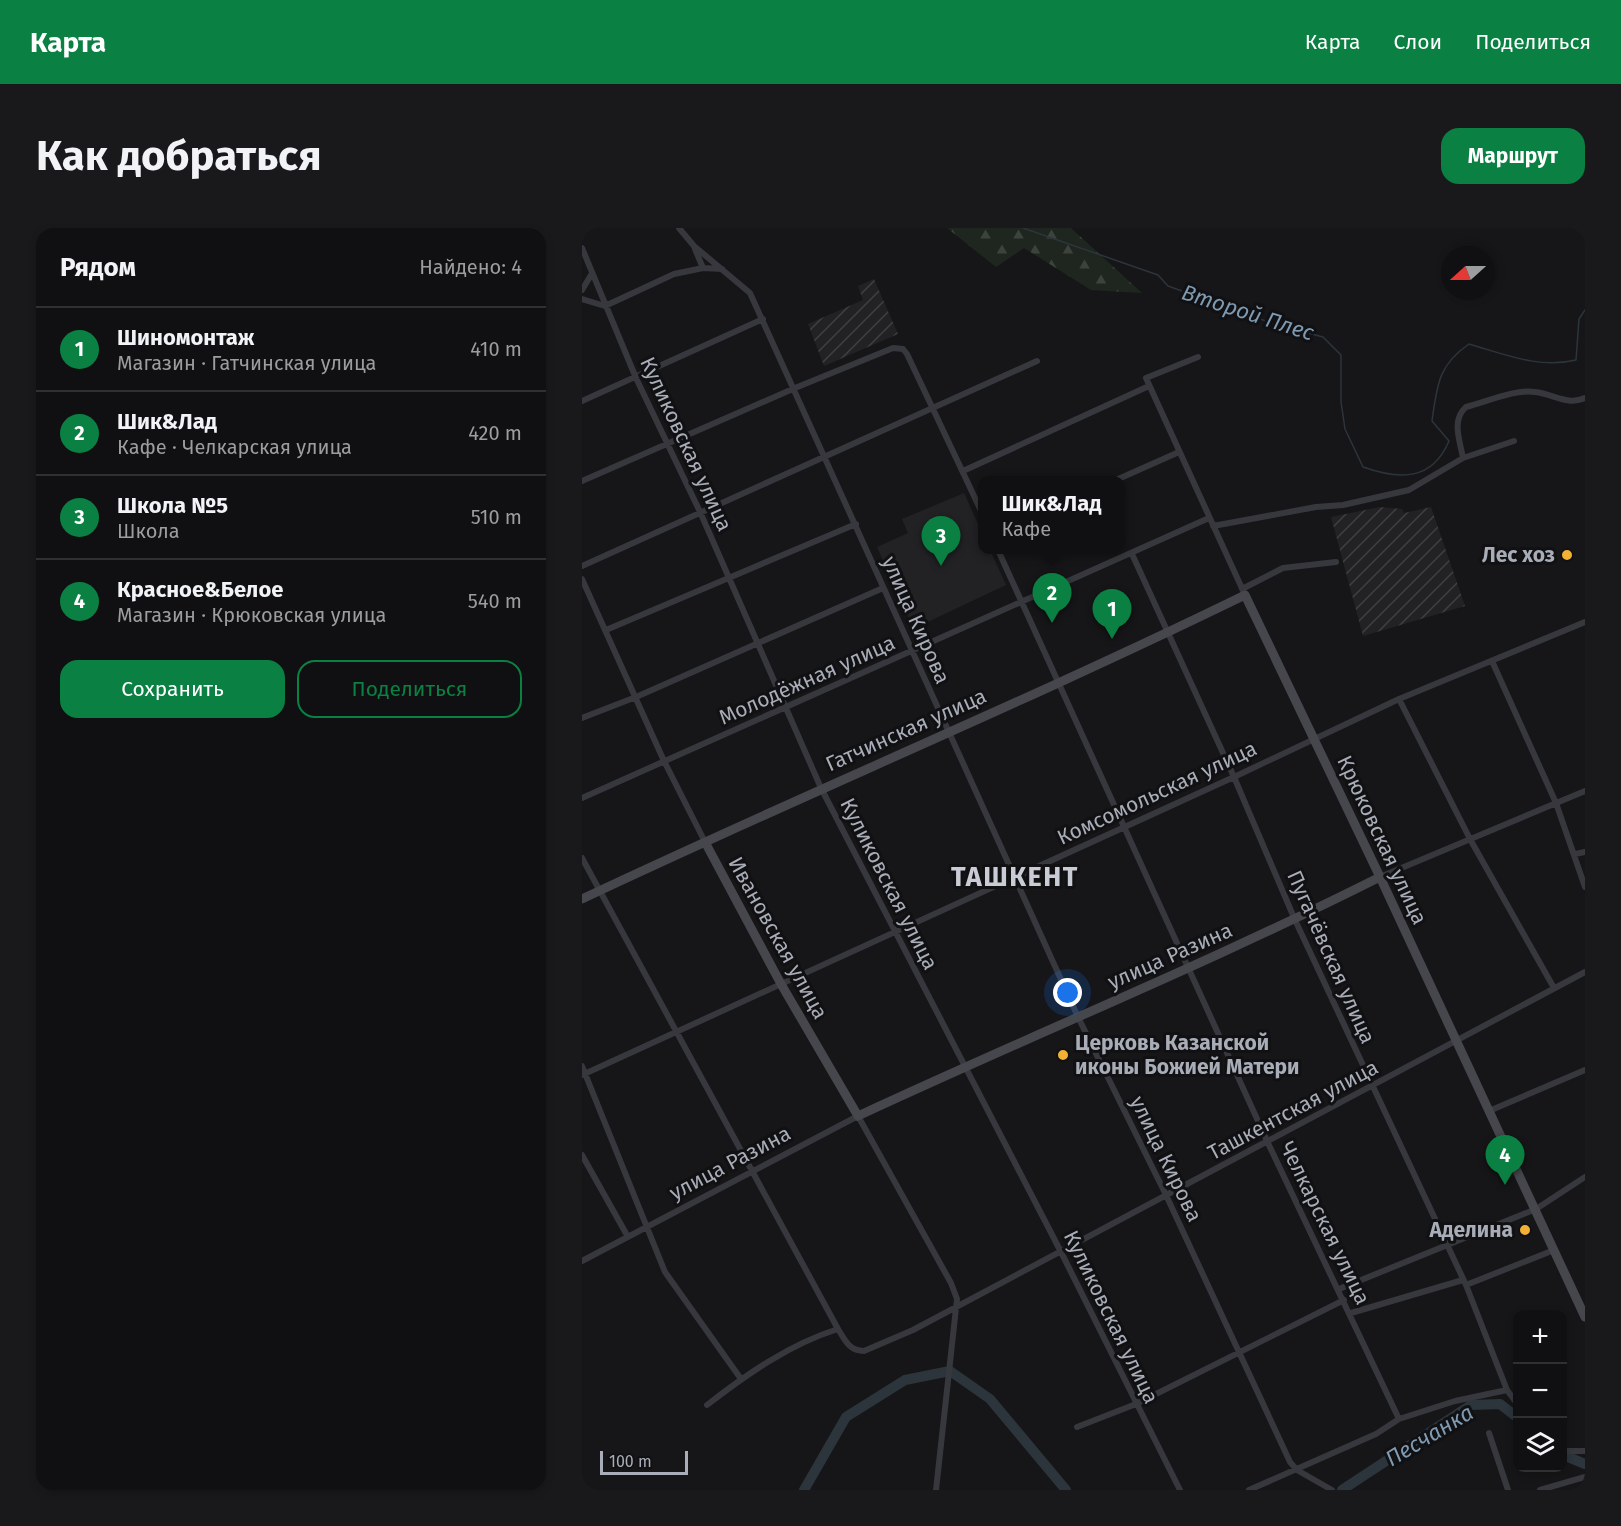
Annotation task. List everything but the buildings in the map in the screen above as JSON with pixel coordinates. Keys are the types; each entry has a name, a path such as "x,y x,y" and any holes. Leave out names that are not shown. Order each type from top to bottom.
{"street":[{"name":"улица Кирова","path":"679,228 694,246 750,293 763,319 911,652 949,730 1078,1017 1166,1195 1290,1462 1297,1470"},
{"path":"694,246 703,268"},
{"name":"Куликовская улица","path":"582,248 591,275 636,378 701,514 821,788 1061,1252 1180,1490"},
{"path":"582,299 605,306 674,274 703,268 722,269"},
{"path":"582,290 591,275"},
{"path":"582,400 636,378 763,319"},
{"path":"582,481 893,348 903,349 907,354 978,504"},
{"name":"Крюковская улица","path":"1198,357 1146,378 1149,386 1243,592 1380,877 1585,1317"},
{"path":"582,566 1037,362"},
{"path":"963,471 1149,386"},
{"path":"1463,458 1457,423 1459,413 1466,407 1532,391 1551,394 1567,402 1585,398"},
{"path":"1213,526 1316,507 1344,505 1409,490 1463,458 1514,441"},
{"path":"1125,476 1179,452"},
{"name":"Молодёжная улица","path":"582,798 1209,518"},
{"path":"606,630 856,524"},
{"name":"Челкарская улица","path":"1000,554 1268,1143 1351,1313 1399,1419"},
{"name":"Пугачёвская улица","path":"1132,554 1234,777 1295,920 1465,1283 1507,1390 1513,1398"},
{"name":"Гатчинская улица","path":"582,899 821,788 1167,633 1283,568 1336,562"},
{"name":"Ивановская улица","path":"582,579 664,761 705,843 781,984 951,1283 957,1305"},
{"path":"582,718 636,697 883,588"},
{"name":"Комсомольская улица","path":"583,1074 1234,777 1399,699 1585,622"},
{"path":"1492,661 1556,802 1585,887"},
{"path":"1399,699 1470,839 1554,988"},
{"name":"улица Разина","path":"582,1261 858,1116 965,1066 1295,920 1380,877 1585,791"},
{"path":"1575,854 1585,852"},
{"name":"Ташкентская улица","path":"582,858 838,1329 847,1344 856,1351 864,1351 913,1330 1268,1143 1585,972"},
{"path":"582,1066 583,1074 665,1272 741,1379"},
{"path":"1490,1111 1585,1070"},
{"path":"582,1155 628,1237"},
{"path":"1339,1289 1536,1209 1585,1177"},
{"path":"1351,1313 1465,1283 1554,1250"},
{"path":"1077,1427 1136,1404 1344,1300"},
{"path":"936,1490 957,1305"},
{"path":"707,1405 741,1379 792,1348 838,1329"},
{"path":"1249,1490 1376,1434 1399,1419 1455,1401 1507,1390"},
{"path":"1489,1433 1508,1490"},
{"path":"1567,1451 1585,1451"},
{"path":"1297,1470 1332,1490"},
{"path":"1540,1490 1585,1477"}],"shaded area":[{"path":"874,279 898,334 824,366 808,324 863,300 858,286"},
{"path":"964,493 978,524 978,554 992,554 1006,585 917,627 911,623 877,547 908,533 902,519"},
{"path":"1380,507 1402,509 1404,513 1431,507 1465,606 1363,636 1331,517"}],"green space":[{"path":"947,228 1071,228 1142,293 1091,290 1024,248 996,267"}],"waterway":[{"name":"Второй Плес","path":"1023,228 1158,275 1168,286 1274,324 1323,337 1341,355 1341,402 1345,429 1363,467 1390,474 1413,474 1424,470 1434,464 1442,454 1449,441 1432,421 1441,377 1445,368 1459,352 1469,344 1535,362 1576,360 1579,319 1585,310"},
{"name":"Песчанка","path":"804,1490 846,1417 905,1380 950,1371 990,1399 1066,1490"},
{"name":"Песчанка","path":"1342,1490 1471,1405 1500,1404 1513,1414"},
{"name":"Песчанка","path":"1567,1457 1585,1464"}],"place":[{"name":"Лес хоз","path":"1567,555"},
{"name":"Школа №5","path":"941,566"},
{"name":"Шик&Лад","path":"1052,623"},
{"name":"Шиномонтаж","path":"1112,639"},
{"name":"Церковь Казанской иконы Божией Матери","path":"1063,1055"},
{"name":"Красное&Белое","path":"1505,1185"},
{"name":"Аделина","path":"1525,1230"}],"district":[{"name":"ТАШКЕНТ","path":"1015,877"}]}
